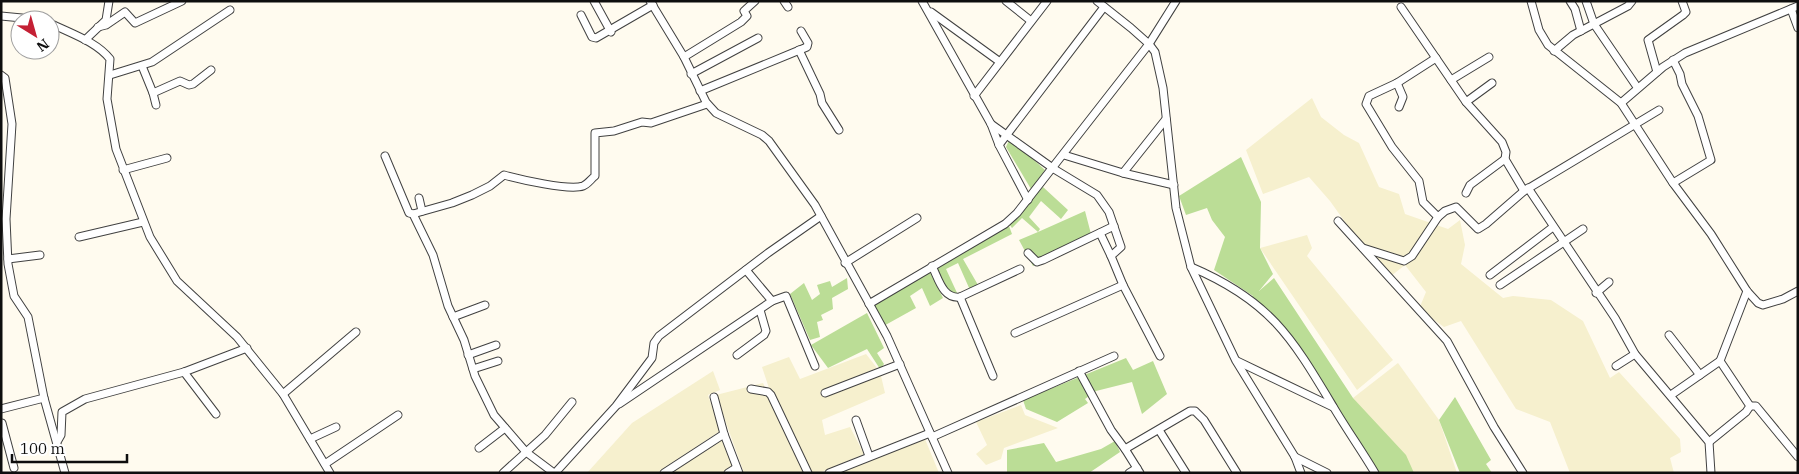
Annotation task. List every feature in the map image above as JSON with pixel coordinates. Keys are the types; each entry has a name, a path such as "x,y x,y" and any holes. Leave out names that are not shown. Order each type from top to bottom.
{"street":[{"path":"85,40 107,19 109,1"},
{"path":"98,27 106,25 125,12 135,23 182,1"},
{"path":"594,1 611,32"},
{"path":"684,57 741,22 746,16 744,11 755,1"},
{"path":"922,1 991,124 999,145 1028,200"},
{"path":"1006,1 1032,21"},
{"path":"974,96 1047,1"},
{"path":"1097,1 1150,44 1159,63 1176,208 1191,267 1236,361 1295,457 1301,473"},
{"path":"869,304 1005,224 1054,169 1150,44 1176,1"},
{"path":"1531,1 1543,38 1554,51 1621,103 1673,183 1711,234 1747,292 1758,303 1763,305 1783,299 1798,291"},
{"path":"1570,1 1575,9 1581,31"},
{"path":"1586,1 1594,24 1637,87"},
{"path":"1554,51 1581,31 1628,6 1632,1"},
{"path":"1657,72 1648,40 1686,12 1682,1"},
{"path":"581,15 594,38 611,32 651,3 684,57 706,104 716,113 757,132 769,141 785,161 821,216 869,304 900,364 948,473"},
{"path":"999,145 1104,7"},
{"path":"1401,7 1466,102 1502,142 1506,152 1505,159 1564,242 1614,318 1634,354 1671,395 1709,442 1711,473"},
{"path":"1621,103 1637,87 1673,60 1700,45 1794,7 1798,28"},
{"path":"110,75 142,66 230,10"},
{"path":"928,10 1000,62"},
{"path":"60,28 85,40 102,51 110,59 107,99 116,149 143,222 161,258 177,281 247,348 283,394 330,473"},
{"path":"700,91 808,45 801,31"},
{"path":"692,74 758,38"},
{"path":"799,50 820,94 822,103 839,130"},
{"path":"1450,80 1489,57"},
{"path":"1436,58 1396,83 1368,96 1366,104 1392,147 1419,181 1424,202 1438,218"},
{"path":"1673,60 1685,91 1698,116 1712,160 1673,183"},
{"path":"142,66 156,105"},
{"path":"153,93 180,81 190,85 193,84 211,70"},
{"path":"1,75 5,78 12,124 4,203 6,263 14,296 28,317 44,398 65,473"},
{"path":"1396,83 1403,97 1399,107"},
{"path":"1466,102 1492,83"},
{"path":"385,156 409,214 413,214 452,204 490,186 504,175 550,184 582,186 595,176 595,133 614,131 642,122 652,123 706,104"},
{"path":"1360,247 1404,261 1412,256 1438,218 1445,211 1456,207 1476,228 1480,228 1526,190 1659,110"},
{"path":"1123,173 1166,119"},
{"path":"991,124 1104,202 1122,247 1111,256"},
{"path":"1064,155 1174,186"},
{"path":"123,170 167,158"},
{"path":"1466,193 1470,185 1505,159"},
{"path":"419,198 422,211"},
{"path":"413,214 433,255 453,317 473,369 494,415 526,452 554,473 616,406 652,358 655,340 746,270 821,216"},
{"path":"845,263 917,218"},
{"path":"1338,220 1360,247 1451,347 1494,427 1523,473"},
{"path":"79,237 143,222"},
{"path":"1028,253 1037,262 1114,226"},
{"path":"1490,275 1553,226"},
{"path":"1500,285 1583,229"},
{"path":"1100,233 1123,285 1160,356"},
{"path":"6,263 40,255"},
{"path":"932,266 945,293 952,298 960,297 1020,269"},
{"path":"1191,267 1244,296 1272,318 1289,335 1307,361 1375,473"},
{"path":"746,270 772,301"},
{"path":"1596,292 1609,282"},
{"path":"1015,333 1123,285"},
{"path":"1671,395 1720,361 1747,292"},
{"path":"616,406 772,301 786,296 815,366"},
{"path":"960,297 993,376"},
{"path":"453,317 485,305"},
{"path":"737,355 764,335 766,330 760,310"},
{"path":"283,394 356,332"},
{"path":"1669,335 1700,375"},
{"path":"468,356 496,345"},
{"path":"57,442 61,435 60,417 65,408 85,398 184,372 247,348"},
{"path":"1616,366 1634,354"},
{"path":"829,473 869,456 931,435 1114,356"},
{"path":"473,369 498,361"},
{"path":"1236,361 1334,408"},
{"path":"1720,361 1750,406"},
{"path":"825,393 900,364"},
{"path":"1079,371 1111,430 1138,470 1129,473"},
{"path":"184,372 216,414"},
{"path":"751,389 768,392 771,395 808,473"},
{"path":"714,396 724,434 737,470 728,473"},
{"path":"1,408 44,398"},
{"path":"503,473 545,435 572,402"},
{"path":"1709,442 1746,412 1750,406"},
{"path":"1750,406 1756,406 1798,457"},
{"path":"1125,449 1185,413 1195,411 1204,420 1237,473"},
{"path":"324,464 398,415"},
{"path":"856,420 869,456"},
{"path":"1,422 14,468"},
{"path":"310,439 336,427"},
{"path":"479,448 505,428"},
{"path":"1159,430 1186,473"},
{"path":"664,473 724,434"},
{"path":"1295,457 1327,473"}],"shaded area":[{"path":"1312,98 1321,117 1344,135 1359,143 1379,187 1399,194 1405,214 1448,229 1460,220 1465,245 1461,264 1503,298 1513,296 1551,300 1583,321 1610,378 1619,372 1680,439 1681,452 1670,458 1674,473 1570,473 1550,422 1516,409 1461,321 1444,327 1419,309 1426,292 1405,265 1391,276 1365,250 1330,201 1309,177 1263,194 1246,150"},
{"path":"1307,235 1312,248 1307,256 1393,360 1357,390 1260,248"},
{"path":"866,354 877,368 820,393 822,396 881,376 885,393 822,420 825,435 850,427 864,454 819,473 811,473 770,391 762,367 789,357 800,379"},
{"path":"1398,363 1439,420 1457,473 1413,473 1353,398"},
{"path":"713,371 720,390 708,395 720,431 657,473 587,473 632,423"},
{"path":"763,383 805,473 744,473 716,395"},
{"path":"1021,405 1025,415 1058,428 1004,448 1001,459 986,465 976,454 987,445 976,422"},
{"path":"724,434 736,468 729,473 665,473"},
{"path":"925,439 939,473 832,473"}],"green space":[{"path":"1010,138 1045,170 1031,189 1006,147"},
{"path":"1241,157 1261,202 1260,248 1273,274 1259,291 1274,278 1353,398 1406,455 1414,473 1376,473 1272,318 1272,314 1251,298 1253,296 1214,270 1225,237 1212,220 1207,208 1186,215 1179,196"},
{"path":"1043,187 1068,210 1061,219 1041,201 1029,217 1040,229 1038,232 1022,218 1012,228 1009,224"},
{"path":"1085,211 1091,234 1033,266 1019,240"},
{"path":"1009,226 1012,234 963,259 978,285 970,290 958,263 946,269 958,295 952,297 936,267"},
{"path":"930,272 943,298 930,306 922,288 910,296 916,308 880,328 869,308"},
{"path":"847,278 848,289 832,298 833,309 821,315 823,320 817,322 820,337 810,340 790,294 804,283 812,300 820,294 817,285 830,281 832,287"},
{"path":"867,313 884,348 877,353 884,364 880,369 867,349 828,368 811,345"},
{"path":"1126,358 1133,370 1153,361 1167,394 1142,414 1132,382 1096,391 1085,399 1088,403 1057,422 1026,409 1023,400"},
{"path":"1455,397 1491,460 1486,464 1492,473 1460,473 1439,420"},
{"path":"1115,441 1120,452 1089,473 1007,473 1007,450 1044,443 1056,462 1101,449"}]}
